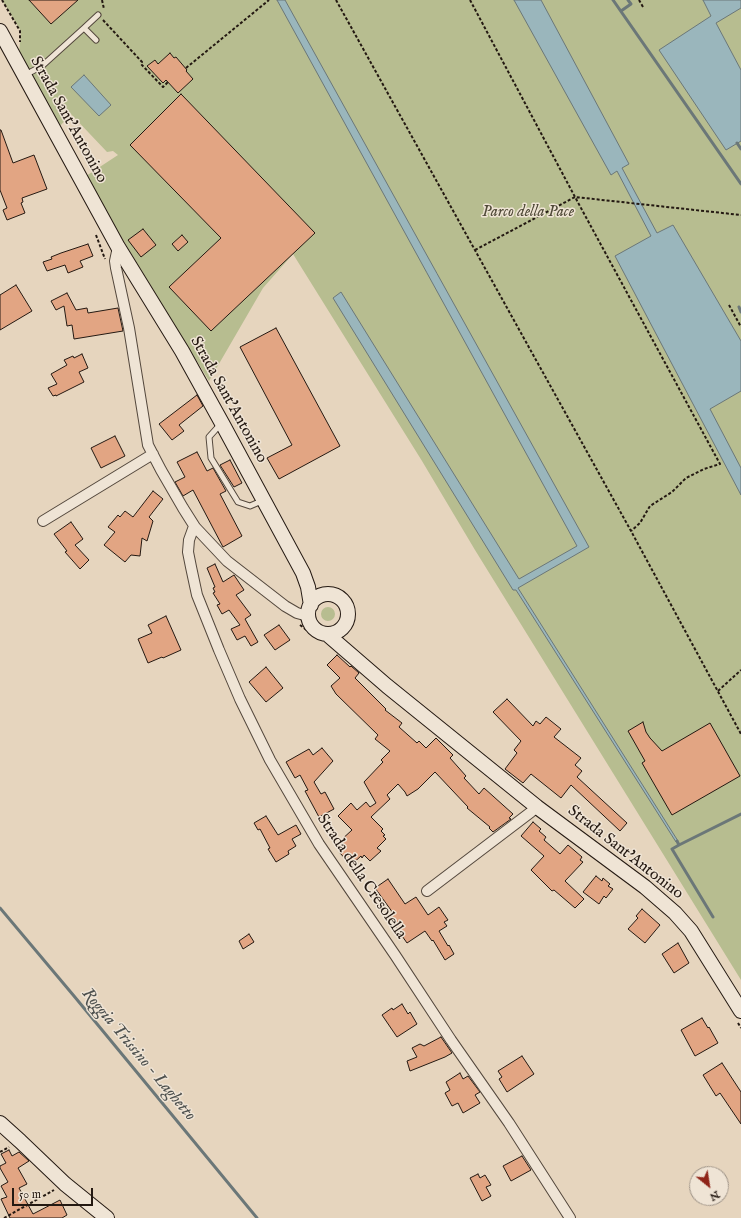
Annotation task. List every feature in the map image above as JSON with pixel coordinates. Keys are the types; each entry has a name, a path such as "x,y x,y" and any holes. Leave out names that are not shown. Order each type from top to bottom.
{"main road":[{"name":"Strada Sant'Antonino","path":"0,31 118,247 182,351 303,573 308,587 309,610 312,627 316,631 328,635 387,686 537,807 645,887 692,931 741,1011"},
{"name":"Strada Sant'Antonino","path":"303,573 316,585 339,597 348,607 348,633 351,645 361,663"},
{"path":"309,610 314,600 326,594 332,594"},
{"path":"328,635 340,631 348,621"},
{"path":"0,1122 65,1184 107,1218"}],"street":[{"path":"118,247 115,261 116,268 129,328 148,445 195,527 227,561 285,606 297,612 309,610"},
{"path":"43,521 153,454"},
{"name":"Strada della Cresolella","path":"195,527 189,540 188,552 197,595 240,699 270,760 319,844 451,1040 509,1123 570,1218"},
{"path":"427,890 537,807"}],"lane":[{"path":"25,75 42,66 98,15"},
{"path":"84,28 96,40"},
{"path":"223,425 218,427 209,437 211,458 238,502 250,506 264,500"}],"path":[{"path":"2,0 20,31 20,43"},
{"path":"102,0 104,9"},
{"path":"186,68 269,0"},
{"path":"336,0 631,531 741,734"},
{"path":"470,0 720,464 704,469 686,478 672,492 650,506 640,523 631,531"},
{"path":"639,0 644,7"},
{"path":"98,15 163,87 168,82"},
{"path":"475,250 575,197 741,215"},
{"path":"729,305 741,327"},
{"path":"718,691 741,670"},
{"path":"4,1218 65,1184"}],"green space":[{"name":"Parco della Pace","path":"2,0 741,0 741,980 293,254 263,288 209,381 101,204 86,176 118,155 113,151 107,152 71,114 60,126 19,53 21,31"},
{"path":"325,607 331,607 335,611 335,617 331,621 325,621 321,617 321,611"}],"water":[{"path":"277,0 285,0 589,547 518,588 678,841 676,842 516,590 513,590 333,298 341,292 519,579 577,546"},
{"path":"514,0 541,0 629,164 622,168 657,233 673,225 741,341 741,391 710,409 741,468 741,495 615,256 651,236 617,171 611,175"},
{"path":"703,0 741,0 741,8 716,23 741,70 741,141 726,150 659,50 711,16"},
{"path":"84,75 111,105 99,116 71,87"}],"building":[{"path":"29,0 78,0 51,24"},
{"path":"170,53 174,58 176,57 193,79 178,93 166,80 163,83 147,66 155,60 158,64"},
{"path":"181,94 315,233 211,331 169,287 221,238 130,145"},
{"path":"0,130 13,163 34,155 47,189 22,198 23,202 21,203 25,213 7,220 3,210 7,208 0,190"},
{"path":"143,229 156,245 141,257 128,240"},
{"path":"182,235 188,242 178,251 172,244"},
{"path":"88,244 93,256 80,261 83,267 68,273 65,265 47,271 43,262 52,259 51,257 61,253"},
{"path":"16,285 32,311 0,330 0,295"},
{"path":"67,293 76,310 87,308 88,313 118,308 123,331 74,339 72,325 67,326 64,306 56,310 51,301"},
{"path":"276,328 340,446 279,479 267,458 292,445 240,347"},
{"path":"82,354 88,368 79,372 84,382 56,396 53,396 48,388 57,384 51,374 67,365 64,360 73,356 74,358"},
{"path":"197,395 203,406 179,425 184,431 172,440 159,424"},
{"path":"115,436 125,456 101,468 91,448"},
{"path":"197,452 207,471 213,468 226,491 220,494 242,536 223,547 193,490 183,496 175,482 185,477 177,462"},
{"path":"230,460 242,483 234,487 220,465"},
{"path":"153,491 163,499 149,517 153,521 147,541 142,538 140,556 131,555 125,562 104,545 115,532 108,527 118,515 120,517 125,511 133,517"},
{"path":"71,522 83,539 75,545 89,560 80,569 65,552 67,551 54,534"},
{"path":"215,564 223,582 234,575 244,590 236,595 251,615 245,619 258,642 251,646 245,636 237,640 231,629 240,625 229,610 222,614 217,605 220,604 213,593 215,592 213,588 215,587 207,568"},
{"path":"166,616 181,650 148,663 138,639 152,633 148,625"},
{"path":"279,625 290,640 275,650 264,635"},
{"path":"337,655 359,673 355,678 386,709 385,710 402,723 399,727 417,743 419,741 426,748 436,738 453,755 450,758 466,776 464,778 479,794 484,788 513,814 509,818 511,819 493,832 489,828 490,827 467,808 468,807 435,772 418,789 407,796 398,784 387,795 390,799 371,817 383,829 381,831 385,835 383,836 386,839 377,848 381,851 370,861 364,855 351,865 339,852 344,849 340,841 352,830 338,816 351,803 357,810 366,802 370,807 376,803 364,782 383,762 381,760 390,751 375,739 378,735 336,694 331,686 340,678 327,665"},
{"path":"266,667 283,688 266,702 249,682"},
{"path":"507,699 533,726 536,721 540,724 546,717 561,729 554,737 581,758 575,765 582,771 577,777 627,823 620,831 571,785 561,798 531,774 523,783 505,769 517,753 514,750 521,741 493,712"},
{"path":"643,722 646,732 662,751 710,723 740,776 672,815 642,763 645,761 628,731"},
{"path":"322,748 333,761 314,782 321,794 325,792 334,809 319,817 305,791 308,790 300,775 295,778 286,762 309,749 313,755"},
{"path":"266,816 278,835 296,825 301,834 292,839 296,846 288,851 289,854 276,862 268,849 270,848 260,829 258,830 254,823"},
{"path":"533,822 541,829 539,831 546,837 544,840 560,854 568,845 582,857 580,860 583,862 565,881 584,899 575,908 554,890 552,891 531,870 544,856 521,836"},
{"path":"596,876 602,881 603,878 610,884 608,886 613,889 606,898 604,896 599,904 583,892"},
{"path":"388,879 405,904 416,897 428,915 439,907 448,920 444,922 447,926 439,931 454,954 445,960 433,940 432,941 425,931 407,943 388,916 393,913 375,888"},
{"path":"642,909 660,925 645,943 628,929 638,918 636,916"},
{"path":"249,934 254,942 243,949 239,941"},
{"path":"678,943 689,963 674,973 662,954"},
{"path":"402,1004 408,1014 410,1012 417,1024 397,1037 382,1015 392,1008 393,1010"},
{"path":"702,1018 718,1043 695,1056 681,1030"},
{"path":"441,1037 452,1053 410,1071 407,1061 417,1057 412,1048 420,1044 424,1046"},
{"path":"522,1056 534,1074 507,1092 499,1079 502,1077 498,1071"},
{"path":"722,1063 741,1092 741,1124 720,1093 716,1096 703,1075"},
{"path":"460,1073 463,1079 468,1076 480,1092 475,1095 480,1103 463,1113 458,1103 452,1106 445,1093 450,1090 446,1082"},
{"path":"9,1150 12,1156 19,1152 29,1161 18,1168 27,1184 19,1188 33,1214 60,1200 67,1215 62,1218 10,1218 1,1199 7,1197 1,1186 8,1182 0,1168 0,1166 6,1163 1,1154"},
{"path":"522,1156 531,1170 511,1181 503,1166"},
{"path":"478,1174 480,1178 485,1175 491,1185 486,1187 491,1196 482,1201 470,1178"}],"waterway":[{"path":"613,0 741,184"},
{"path":"621,11 631,4 628,0"},
{"path":"737,143 741,149"},
{"path":"739,307 741,312"},
{"path":"679,845 741,814"},
{"path":"677,841 679,845 672,849 713,917"},
{"name":"Roggia Trissino - Laghetto","path":"0,908 257,1218"}]}
